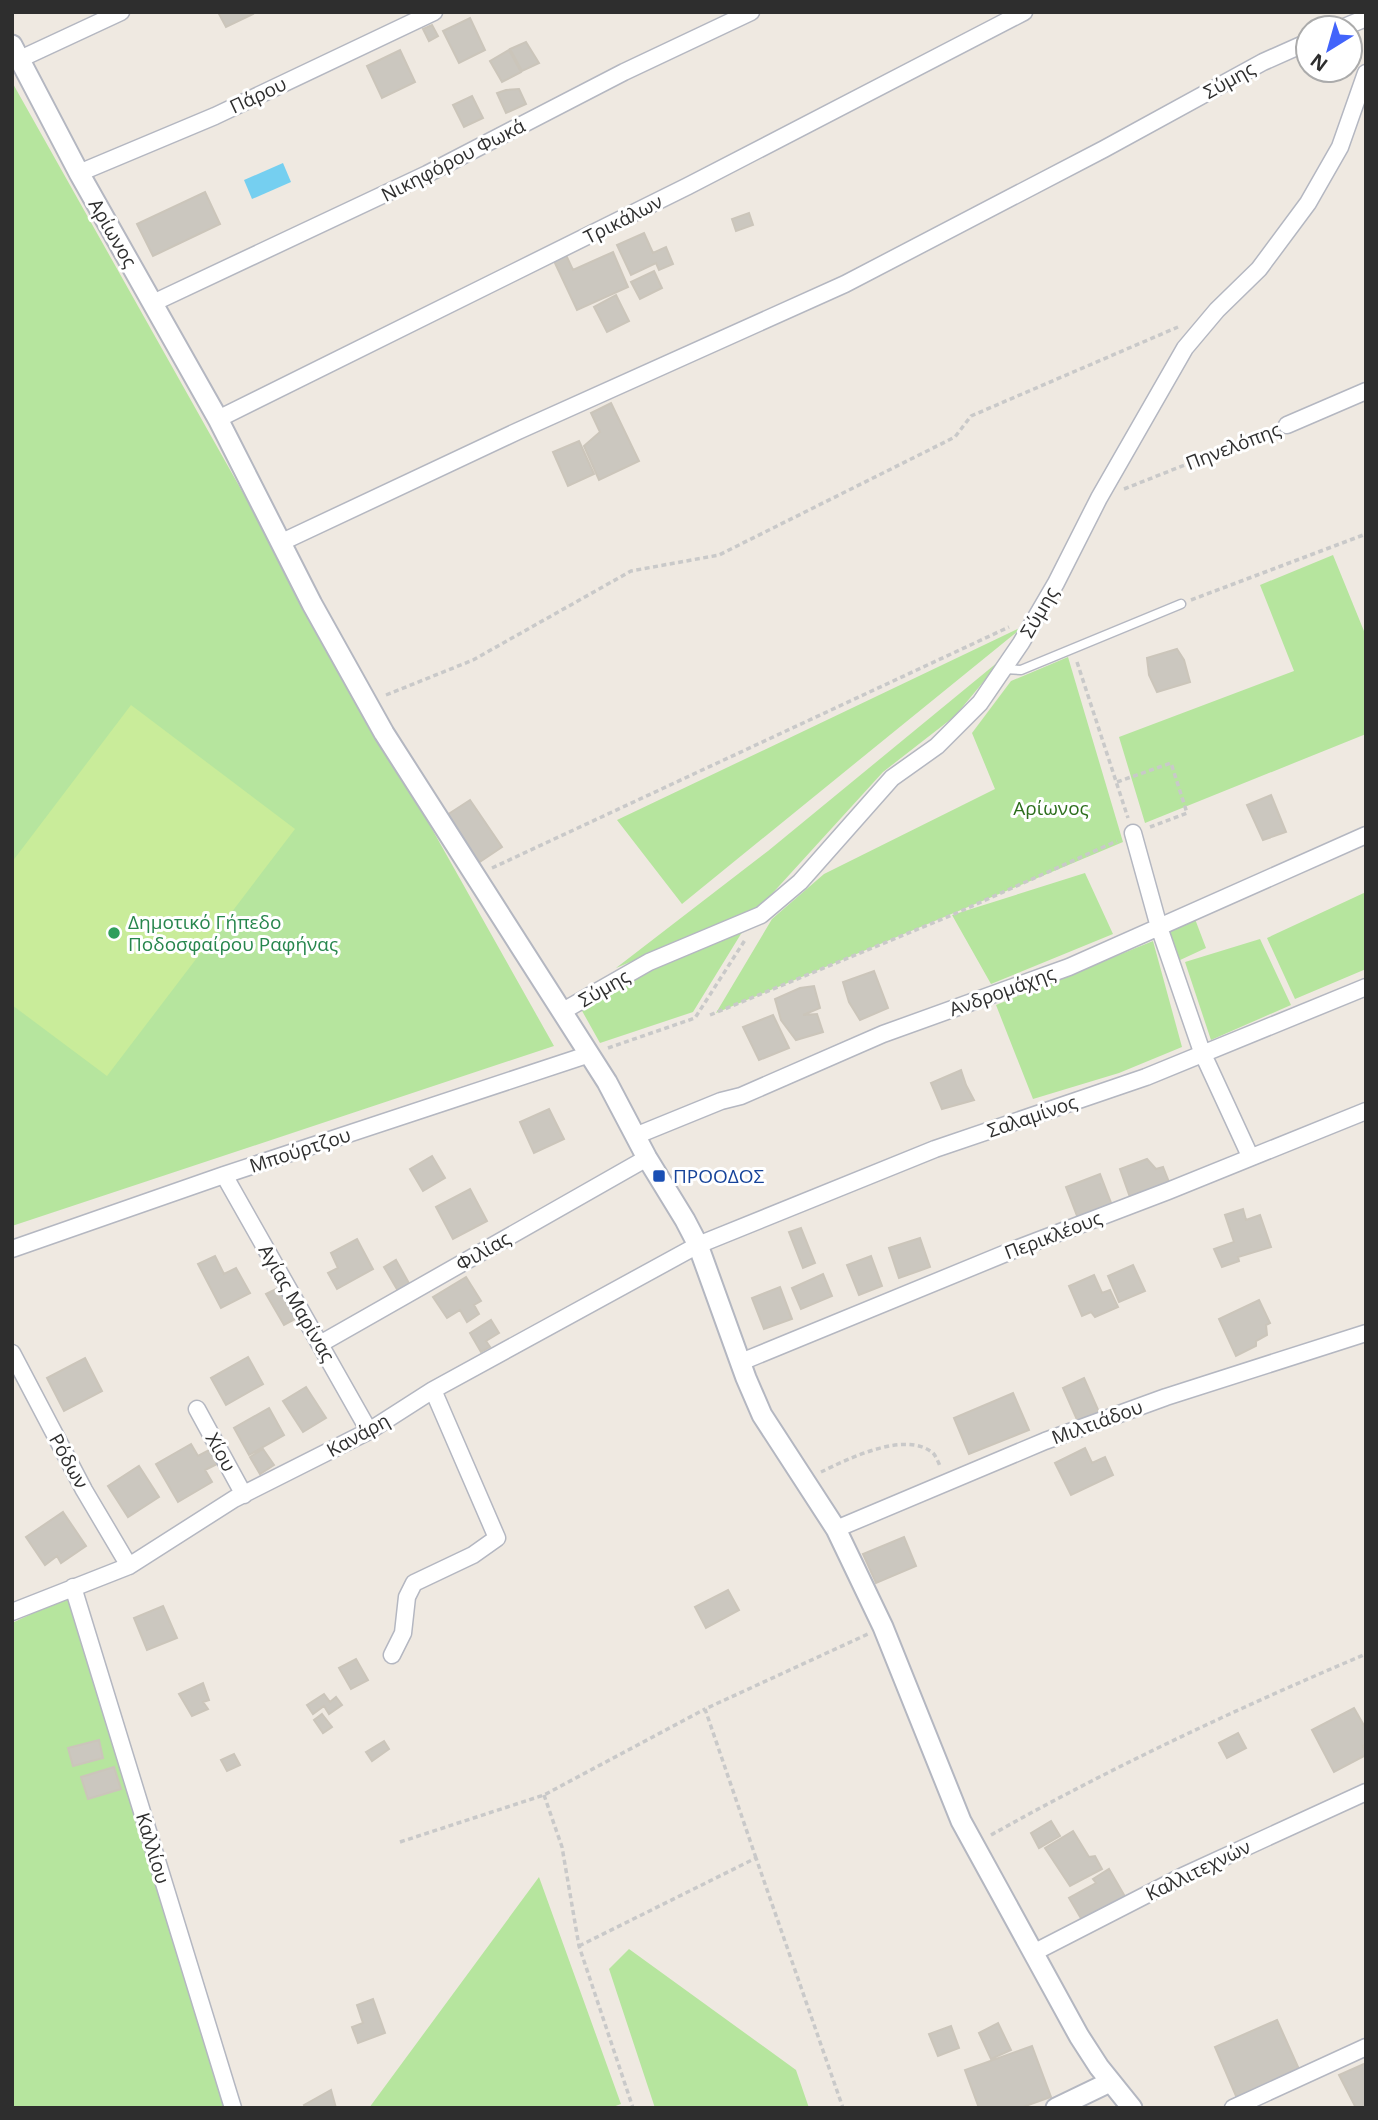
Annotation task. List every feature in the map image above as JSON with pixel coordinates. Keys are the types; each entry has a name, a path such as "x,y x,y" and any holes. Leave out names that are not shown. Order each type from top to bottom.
{"street":[{"path":"16,52 121,12"},
{"name":"Πάρου","path":"79,173 215,116 434,12"},
{"name":"Νικηφόρου Φωκά","path":"153,303 427,174 624,72 751,12"},
{"name":"Τρικάλων","path":"218,419 591,235 1024,12"},
{"name":"Σύμης","path":"282,542 518,431 845,284 1104,149 1263,62 1294,48"},
{"name":"Αρίωνος","path":"16,52 79,173 218,419 312,604 400,760 590,1054 647,1158 685,1220 698,1245 762,1415 836,1529 883,1627 951,1798 974,1845 1079,2036 1110,2082 1132,2108"},
{"name":"Σύμης","path":"563,1011 649,962 761,915 800,881 892,778 937,746 980,703 1039,613 1099,498 1185,348 1217,310 1259,269 1308,203 1340,147 1366,73"},
{"name":"Πηνελόπης","path":"1287,425 1366,391"},
{"path":"1133,833 1159,927 1202,1052 1250,1156"},
{"name":"Ανδρομάχης","path":"635,1136 720,1101 741,1096 883,1034 1069,967 1366,835"},
{"name":"Σαλαμίνος","path":"698,1245 793,1204 935,1149 1146,1077 1366,987"},
{"name":"Μπούρτζου","path":"12,1249 224,1175 590,1054"},
{"name":"Περικλέους","path":"741,1362 1366,1111"},
{"name":"Φιλίας","path":"320,1343 647,1158"},
{"name":"Αγίας Μαρίνας","path":"224,1175 369,1432"},
{"name":"Κανάρη","path":"12,1612 129,1566 234,1499 369,1432 433,1390 698,1245"},
{"name":"Μιλτιάδου","path":"836,1529 1045,1441 1166,1397 1366,1333"},
{"name":"Ρόδων","path":"12,1353 84,1490 129,1566"},
{"path":"392,1656 403,1633 407,1597 414,1583 473,1555 497,1538 433,1390"},
{"name":"Χίου","path":"198,1409 244,1495"},
{"name":"Καλλίου","path":"73,1587 233,2108"},
{"name":"Καλλιτεχνών","path":"1033,1954 1183,1876 1366,1791"},
{"path":"1233,2108 1366,2047"},
{"path":"1056,2108 1110,2082"}],"lane":[{"path":"1004,668 1021,670 1181,604"}],"path":[{"path":"368,703 473,660 631,570 719,555 955,437 971,416 1180,326"},
{"name":"Πηνελόπης","path":"1099,498 1287,425"},
{"path":"1181,604 1366,534"},
{"path":"474,876 1039,613"},
{"path":"1073,650 1133,833"},
{"path":"710,1015 952,915 1133,833 1187,813 1171,763 1117,782"},
{"path":"590,1054 695,1018 761,915"},
{"path":"804,1481 849,1458 890,1445 916,1446 933,1454 949,1482"},
{"path":"400,1842 544,1796 705,1709 883,1627"},
{"path":"974,1845 1149,1753 1295,1684 1366,1654"},
{"path":"705,1709 843,2108"},
{"path":"544,1796 562,1847 579,1946 633,2108"},
{"path":"579,1946 756,1858"}],"green space":[{"path":"12,82 554,1046 12,1226"},
{"path":"1333,555 1366,636 1366,734 1145,823 1119,737 1294,671 1260,585"},
{"path":"1024,626 682,904 617,820"},
{"path":"1004,657 955,716 883,772 759,908 616,968 768,851"},
{"name":"Αρίωνος","path":"1068,657 1123,842 716,1013 772,919 824,874 995,789 972,733 1011,681"},
{"name":"Δημοτικό Γήπεδο Ποδοσφαίρου Ραφήνας","path":"131,705 295,829 107,1076 12,1005 12,862"},
{"path":"1085,873 1113,934 991,984 952,915"},
{"path":"1366,892 1366,969 1295,999 1267,938"},
{"path":"1195,919 1206,948 1178,961 1168,930"},
{"path":"744,929 693,1012 600,1043 581,1009 662,963"},
{"path":"1260,939 1291,1005 1211,1040 1185,962"},
{"path":"1153,941 1182,1047 1119,1073 1033,1099 996,1005"},
{"path":"68,1597 227,2108 12,2108 12,1623"},
{"path":"539,1877 621,2104 610,2108 369,2108"},
{"path":"629,1949 796,2070 809,2108 655,2108 609,1969"}],"water":[{"path":"283,163 291,182 252,199 244,180"}],"building":[{"path":"218,12 252,12 253,14 226,27"},
{"path":"470,18 485,50 459,63 443,31"},
{"path":"432,25 438,36 429,41 423,29"},
{"path":"526,42 539,63 522,71 510,49"},
{"path":"400,50 415,82 382,98 367,66"},
{"path":"509,50 521,72 502,82 490,61"},
{"path":"519,89 526,104 506,113 497,93"},
{"path":"472,96 483,118 464,127 453,105"},
{"path":"205,192 220,224 153,256 137,224"},
{"path":"749,213 753,225 736,231 732,219"},
{"path":"644,233 653,253 666,247 673,264 659,270 656,263 631,275 617,245"},
{"path":"613,252 628,287 577,310 554,261 566,255 573,270"},
{"path":"654,271 662,288 640,299 631,282"},
{"path":"616,295 629,321 607,332 594,307"},
{"path":"611,403 639,461 599,480 584,446 600,432 591,413"},
{"path":"579,441 594,474 568,486 553,452"},
{"path":"1177,649 1184,660 1190,682 1157,692 1149,675 1147,658"},
{"path":"1271,795 1286,832 1263,840 1247,805"},
{"path":"470,800 502,847 478,863 447,815"},
{"path":"874,971 888,1008 860,1020 849,1002 843,982"},
{"path":"814,986 820,1008 803,1015 817,1014 823,1032 796,1040 781,1020 775,999 800,988"},
{"path":"773,1015 789,1048 759,1060 743,1027"},
{"path":"961,1070 974,1100 942,1109 931,1083"},
{"path":"549,1109 564,1139 534,1153 520,1122"},
{"path":"432,1156 445,1178 423,1191 410,1169"},
{"path":"1147,1159 1156,1169 1163,1167 1169,1182 1159,1185 1161,1189 1131,1200 1120,1169"},
{"path":"1100,1174 1113,1208 1079,1221 1066,1187"},
{"path":"470,1189 487,1221 453,1239 436,1207"},
{"path":"1243,1209 1246,1220 1260,1215 1271,1247 1238,1257 1239,1261 1222,1267 1214,1249 1234,1242 1225,1215"},
{"path":"801,1228 815,1263 803,1268 789,1232"},
{"path":"920,1238 930,1267 899,1278 889,1248"},
{"path":"357,1239 373,1269 337,1289 328,1273 338,1268 331,1253"},
{"path":"215,1256 224,1274 236,1268 250,1293 221,1308 198,1264"},
{"path":"871,1256 882,1286 859,1295 847,1265"},
{"path":"396,1260 410,1285 398,1291 384,1267"},
{"path":"1133,1265 1145,1291 1119,1302 1108,1276"},
{"path":"823,1274 832,1296 801,1309 792,1288"},
{"path":"1094,1275 1102,1293 1110,1290 1118,1307 1095,1317 1091,1312 1082,1316 1069,1286"},
{"path":"466,1277 481,1301 474,1305 479,1314 467,1322 460,1310 447,1318 433,1297"},
{"path":"780,1287 792,1319 764,1329 752,1298"},
{"path":"278,1288 295,1319 284,1325 266,1294"},
{"path":"1259,1300 1270,1323 1266,1325 1267,1335 1256,1341 1256,1346 1236,1356 1219,1319"},
{"path":"491,1320 499,1333 486,1341 490,1347 481,1352 470,1333"},
{"path":"248,1357 263,1384 226,1405 211,1378"},
{"path":"85,1358 102,1391 64,1411 47,1378"},
{"path":"1084,1378 1099,1412 1078,1422 1063,1388"},
{"path":"306,1387 326,1418 303,1432 283,1401"},
{"path":"1013,1393 1029,1430 969,1454 954,1418"},
{"path":"269,1408 284,1435 249,1455 234,1428"},
{"path":"191,1444 198,1456 209,1450 217,1464 205,1470 212,1482 178,1502 156,1464"},
{"path":"1085,1448 1092,1463 1105,1457 1113,1475 1071,1495 1055,1463"},
{"path":"263,1449 274,1465 260,1474 250,1457"},
{"path":"139,1466 159,1497 128,1517 108,1486"},
{"path":"63,1512 86,1546 61,1563 57,1556 45,1565 26,1537"},
{"path":"904,1537 916,1566 876,1583 863,1554"},
{"path":"728,1590 739,1610 706,1628 695,1607"},
{"path":"163,1606 177,1638 147,1650 134,1618"},
{"path":"356,1659 368,1680 351,1689 339,1668"},
{"path":"203,1683 209,1700 203,1702 208,1709 192,1716 179,1694"},
{"path":"324,1694 330,1702 336,1697 342,1705 329,1714 324,1706 313,1714 307,1705"},
{"path":"1354,1708 1366,1729 1366,1744 1363,1746 1366,1755 1334,1772 1312,1730"},
{"path":"322,1714 332,1727 323,1733 314,1720"},
{"path":"1238,1733 1246,1748 1227,1758 1219,1743"},
{"path":"99,1740 103,1758 73,1766 68,1748"},
{"path":"384,1741 389,1749 372,1761 366,1752"},
{"path":"234,1754 240,1765 227,1771 221,1760"},
{"path":"114,1767 121,1789 88,1799 81,1777"},
{"path":"1051,1821 1060,1836 1039,1848 1031,1833"},
{"path":"1073,1831 1089,1857 1095,1856 1102,1869 1070,1886 1045,1848"},
{"path":"1109,1869 1127,1900 1082,1920 1069,1898 1096,1883 1093,1879"},
{"path":"373,1999 385,2033 358,2043 352,2027 363,2023 357,2005"},
{"path":"1277,2020 1302,2076 1239,2103 1215,2047"},
{"path":"998,2023 1011,2050 991,2059 979,2033"},
{"path":"951,2026 959,2048 938,2056 929,2034"},
{"path":"1032,2046 1051,2097 1020,2108 979,2108 965,2070"},
{"path":"1366,2063 1366,2108 1356,2108 1339,2075"},
{"path":"331,2090 336,2108 306,2108 304,2105"}],"place":[{"name":"Δημοτικό Γήπεδο Ποδοσφαίρου Ραφήνας","path":"114,933"},
{"name":"ΠΡΟΟΔΟΣ","path":"659,1176"}]}
